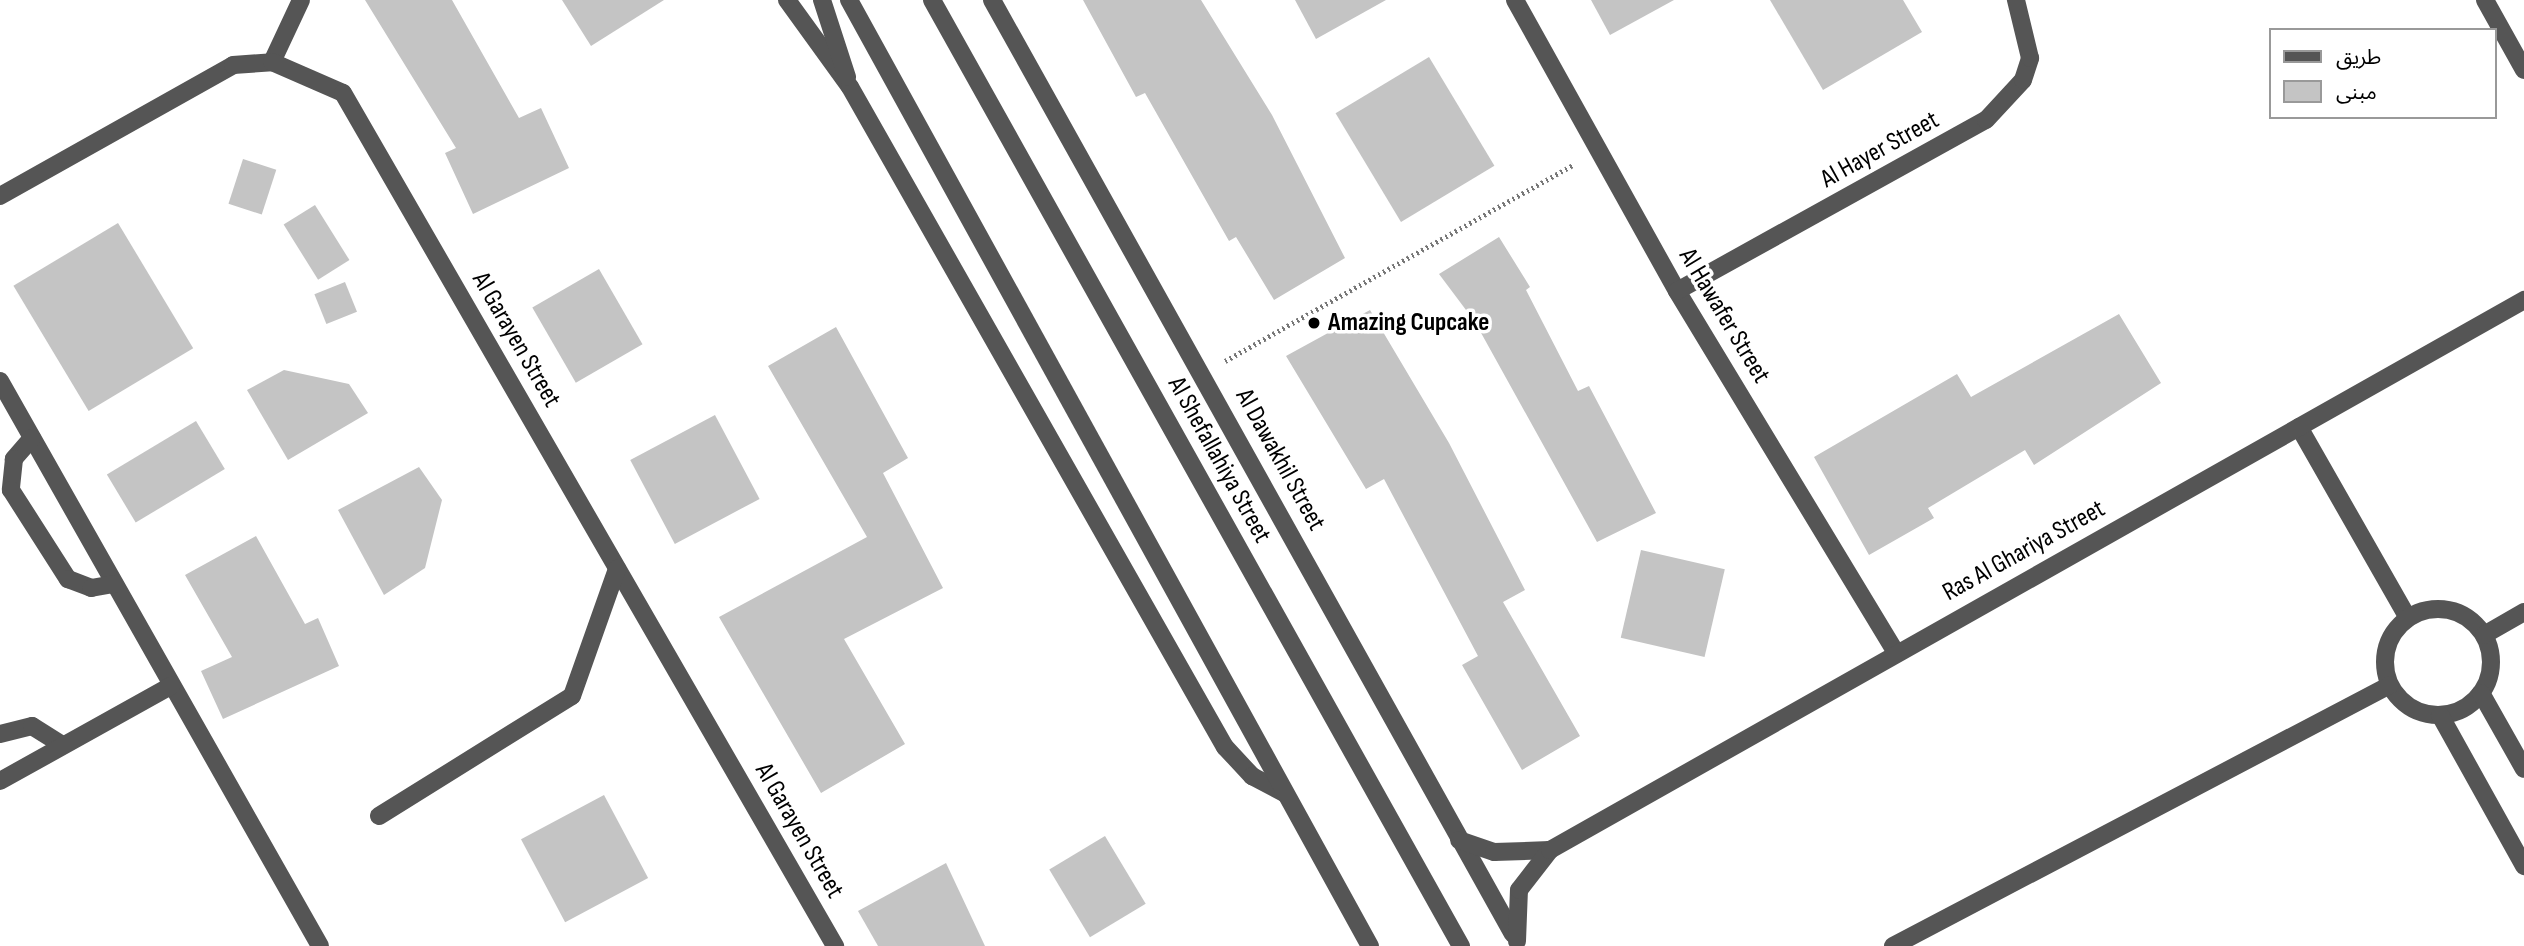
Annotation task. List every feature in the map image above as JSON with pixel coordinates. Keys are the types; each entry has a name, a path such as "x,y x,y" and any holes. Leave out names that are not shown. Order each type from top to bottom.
{"street":[{"path":"272,62 301,0"},
{"path":"787,0 850,87 1224,747 1252,776 1286,793"},
{"path":"822,0 850,87"},
{"path":"849,0 1286,793 1367,946"},
{"name":"Al Shefallahiya Street","path":"932,0 1461,946"},
{"name":"Al Dawakhil Street","path":"992,0 1203,373 1518,944"},
{"name":"Al Hawafer Street","path":"1515,0 1677,292 1896,653"},
{"name":"Al Hayer Street","path":"1677,292 1986,120 2024,80 2030,58 2016,0"},
{"path":"2485,0 2524,70"},
{"name":"Al Garayen Street","path":"0,196 198,81 233,65 272,62 343,93 835,946"},
{"name":"Ras Al Ghariya Street","path":"1518,944 1519,890 1550,850 2524,300"},
{"path":"0,381 320,946"},
{"path":"2299,427 2409,618"},
{"path":"32,438 14,460 11,490 68,579 91,588 114,584"},
{"path":"379,816 572,696 617,569"},
{"path":"2449,610 2484,635 2491,664 2482,692 2471,704 2440,715 2410,708 2390,685 2386,648 2409,618 2449,610"},
{"path":"2484,635 2524,612"},
{"path":"1893,946 2390,685"},
{"path":"0,780 171,686"},
{"path":"2482,692 2524,769"},
{"path":"2440,715 2524,866"},
{"path":"0,734 32,726 63,746"},
{"name":"Ras Al Ghariya Street","path":"1459,840 1504,853 1550,850"}],"path":[{"path":"1203,373 1599,150"}],"building":[{"path":"365,0 452,0 519,118 541,108 569,168 473,214 445,153 456,148"},
{"path":"562,0 664,0 591,46"},
{"path":"1083,0 1201,0 1272,115 1345,258 1274,300 1236,237 1229,241 1145,93 1136,97"},
{"path":"1295,0 1386,0 1316,39"},
{"path":"1591,0 1674,0 1610,35"},
{"path":"1770,0 1903,0 1922,32 1823,90"},
{"path":"1429,57 1494,166 1401,222 1336,113"},
{"path":"243,159 276,170 262,215 228,204"},
{"path":"315,205 349,260 318,280 284,225"},
{"path":"118,223 193,348 89,411 13,286"},
{"path":"1499,237 1530,287 1526,290 1578,391 1589,386 1656,513 1597,542 1475,322 1439,274"},
{"path":"599,269 642,344 576,383 532,308"},
{"path":"345,282 357,312 326,324 314,294"},
{"path":"1370,310 1449,443 1525,590 1503,602 1580,736 1522,770 1462,665 1478,656 1384,479 1366,489 1286,356"},
{"path":"2119,314 2161,383 2034,465 2025,450 1928,508 1934,518 1869,555 1814,457 1957,374 1971,397"},
{"path":"836,327 908,458 883,473 943,588 844,639 905,744 821,793 719,617 867,537 768,366"},
{"path":"284,370 349,384 368,413 288,460 247,390"},
{"path":"715,415 760,499 675,544 630,460"},
{"path":"196,421 225,469 136,523 107,475"},
{"path":"419,467 442,500 425,568 384,595 338,510"},
{"path":"256,536 305,624 318,618 339,666 223,719 201,671 232,657 185,575"},
{"path":"1641,550 1725,569 1705,657 1621,638"},
{"path":"604,795 648,878 565,922 521,839"},
{"path":"1105,836 1146,904 1090,937 1049,869"},
{"path":"946,863 985,946 878,946 858,911"}],"place":[{"name":"Amazing Cupcake","path":"1314,323"}]}
